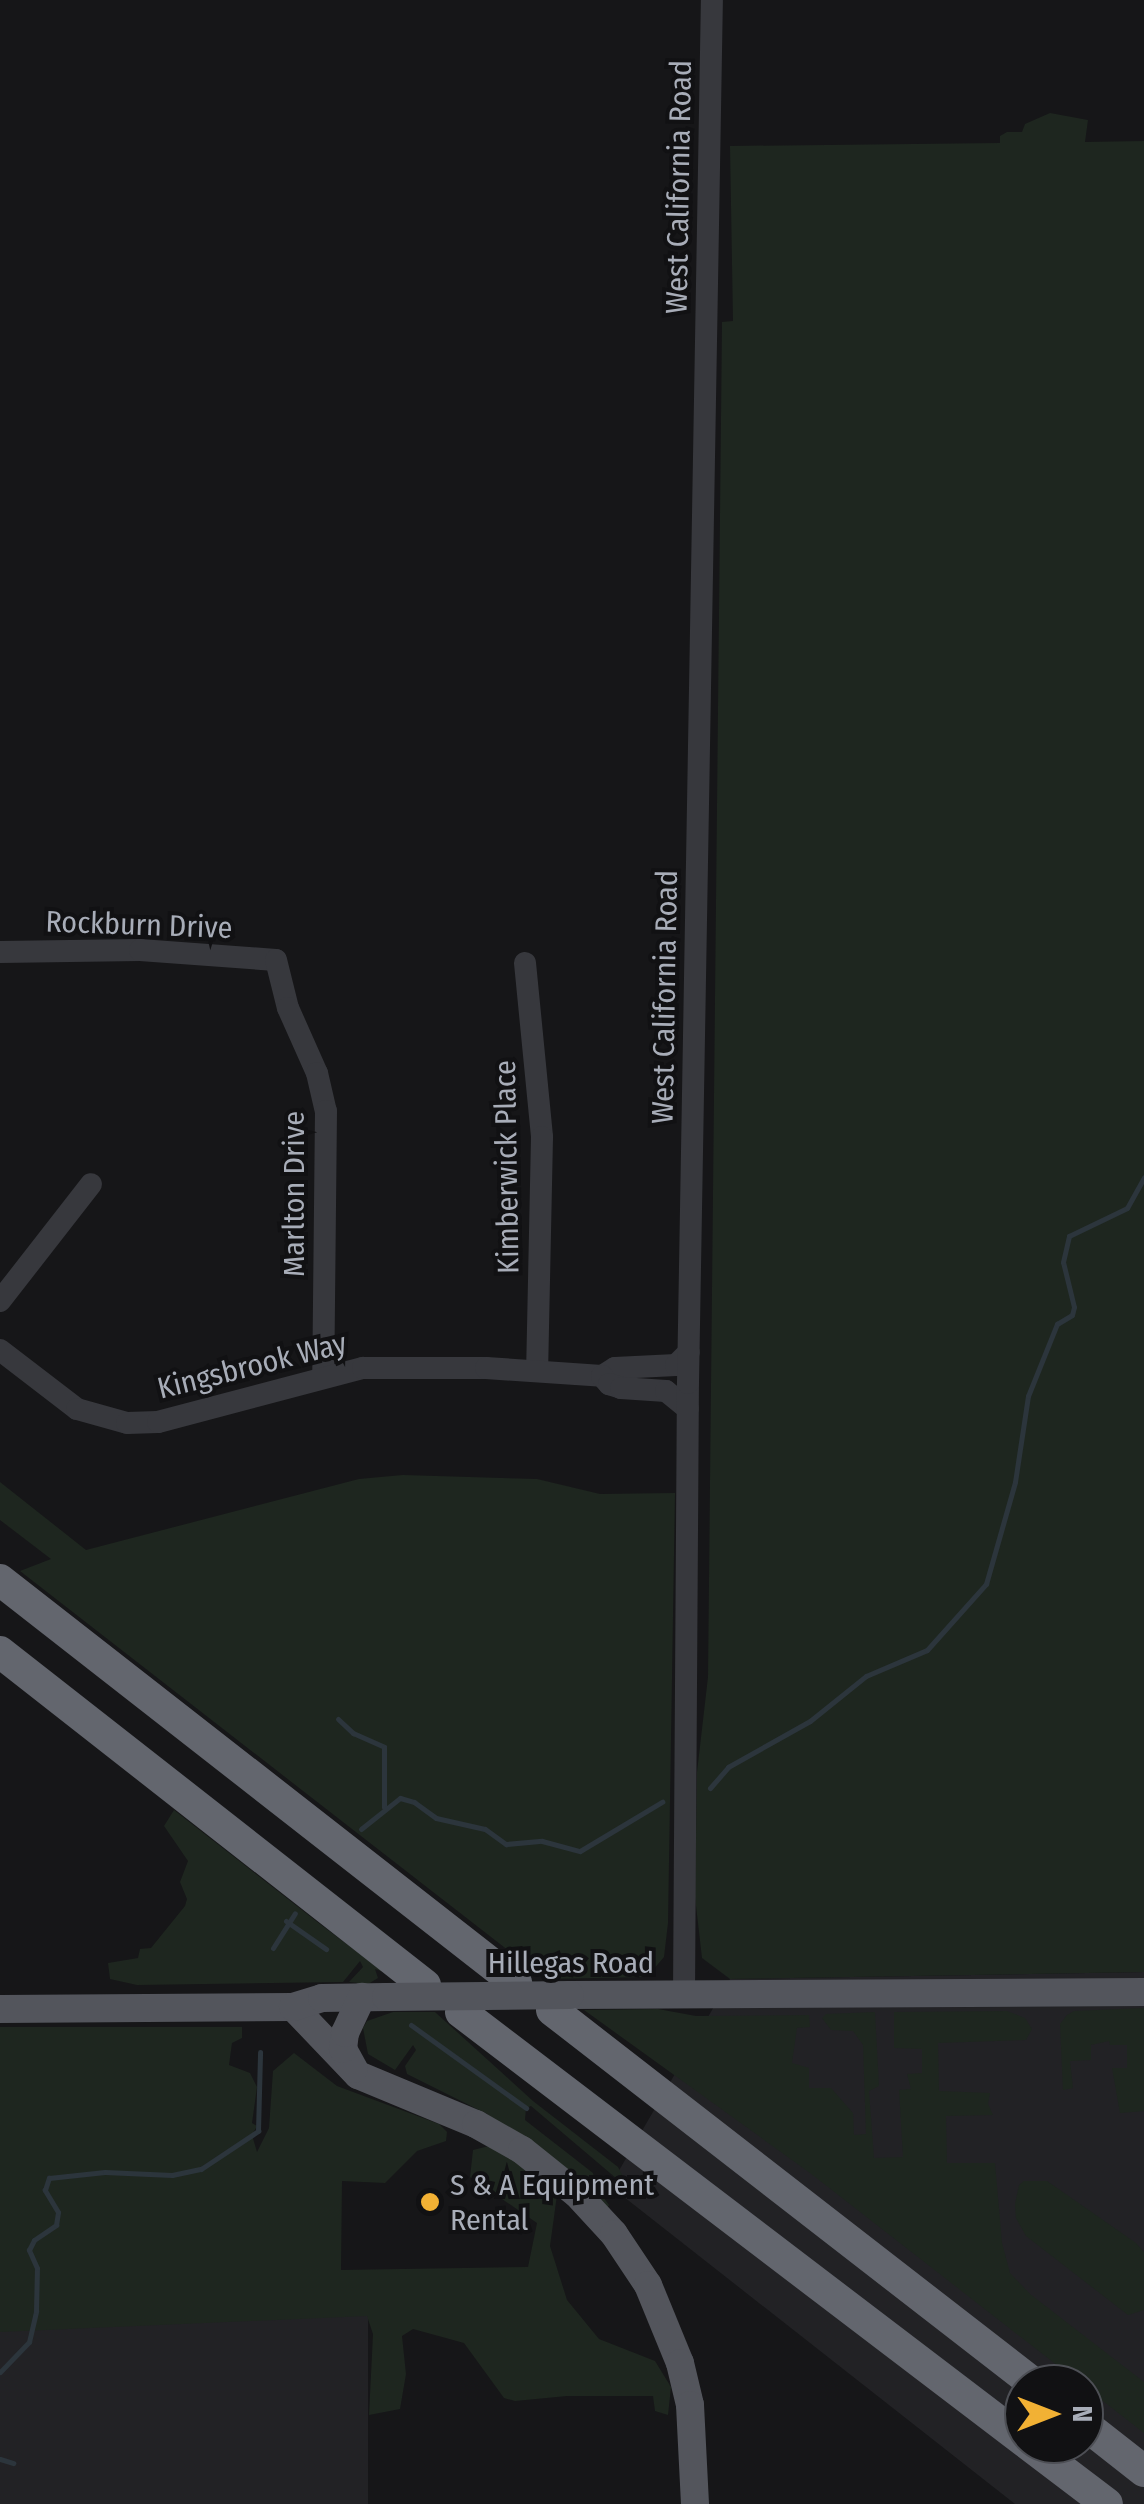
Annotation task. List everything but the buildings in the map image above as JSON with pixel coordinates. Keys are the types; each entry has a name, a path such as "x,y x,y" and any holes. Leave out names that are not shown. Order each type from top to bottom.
{"highway":[{"path":"0,1580 516,1983"},
{"path":"0,1652 425,1985"},
{"path":"552,2010 1008,2364"},
{"path":"461,2012 1004,2425"},
{"path":"1104,2440 1144,2471"},
{"path":"1052,2464 1107,2504"}],"main road":[{"name":"Hillegas Road","path":"0,2009 294,2007 312,2000 352,2004 648,1994 1144,1992"},
{"path":"352,2004 343,2049 358,2075"},
{"path":"294,2007 358,2075 476,2124 522,2150 576,2194 614,2234 648,2284 680,2363 690,2405 695,2504"}],"street":[{"name":"West California Road","path":"684,1995 688,1409 712,0"},
{"name":"Rockburn Drive","path":"0,952 140,950 276,960"},
{"name":"Marlton Drive","path":"276,960 288,1008 317,1073 326,1111 323,1376"},
{"name":"Kimberwick Place","path":"525,964 542,1136 537,1370"},
{"path":"0,1301 91,1184"},
{"name":"Kingsbrook Way","path":"0,1350 77,1409 128,1423 158,1422 323,1376 384,1367 537,1370 602,1376 615,1368 676,1365 689,1352"},
{"name":"Kingsbrook Way","path":"602,1376 609,1384 621,1388 666,1391 688,1409"}],"shaded area":[{"path":"1050,113 1088,120 1085,142 1144,141 1144,1972 730,1979 702,1958 695,1897 697,1772 708,1677 722,322 733,321 730,146 1000,143 1000,136 1022,132 1025,124"},
{"path":"403,1475 537,1479 600,1494 675,1493 668,1923 664,1957 647,1977 545,1979 20,1571 51,1559 0,1520 0,1482 86,1550 359,1479"},
{"path":"174,1810 384,1972 375,1969 378,1978 368,1984 349,1982 363,1967 360,1961 343,1982 137,1985 110,1979 108,1963 138,1958 140,1949 151,1948 185,1906 187,1899 180,1882 188,1861 164,1826"},
{"path":"1144,1972 1144,2504 1015,2504 610,2186 730,1979"},
{"path":"1144,2008 1144,2111 1120,2113 1112,2068 1127,2068 1127,2045 1110,2045 1109,2041 1091,2045 1091,2060 1070,2061 1073,2088 1063,2090 1060,2024 1067,2015 1074,2011"},
{"path":"658,2009 696,2016 809,2015 810,2027 797,2028 792,2063 809,2068 809,2088 831,2088 853,2113 854,2135 866,2134 863,2045 853,2031 831,2030 822,2018 826,2014 875,2012 879,2086 869,2091 874,2158 903,2157 899,2090 911,2089 907,2074 922,2073 922,2049 894,2048 894,2012 1007,2011 1025,2018 1032,2029 1026,2040 938,2043 939,2091 990,2093 988,2104 993,2115 946,2116 947,2163 995,2163 1002,2243 1010,2273 1030,2294 1144,2382 1144,2433 1104,2402 1104,2364 1055,2364 810,2173 584,2010"},
{"path":"393,2012 435,2012 533,2101 618,2167 630,2190 531,2106 526,2108 525,2120 593,2173 596,2187 609,2205 605,2212 487,2114 407,2074 405,2066 416,2050 413,2045 395,2070 368,2054 363,2028 367,2021"},
{"path":"0,2027 242,2027 242,2038 232,2043 229,2065 250,2073 257,2087 252,2123 257,2126 252,2135 257,2152 269,2128 273,2071 294,2053 337,2086 439,2124 447,2132 446,2141 417,2151 385,2183 342,2181 341,2270 528,2267 537,2223 470,2177 473,2150 489,2146 505,2152 557,2195 550,2246 567,2300 599,2339 655,2361 671,2387 668,2415 655,2411 653,2396 567,2396 515,2401 504,2398 464,2343 413,2329 402,2336 406,2374 400,2409 369,2415 373,2334 367,2316 0,2332"},
{"path":"1024,2181 1047,2181 1136,2243 1144,2252 1144,2310 1128,2315 1026,2236 1016,2218 1015,2204 1019,2185"},
{"path":"0,2316 368,2316 368,2504 0,2504"}],"waterway":[{"path":"710,1788 728,1767 810,1721 866,1676 927,1650 986,1584 1015,1482 1028,1396 1057,1324 1072,1315 1074,1307 1063,1262 1069,1236 1127,1208 1144,1177"},
{"path":"338,1719 353,1733 384,1747 384,1807"},
{"path":"361,1829 400,1798 414,1802 436,1818 485,1829 506,1844 542,1841 580,1851 662,1802"},
{"path":"273,1948 295,1913"},
{"path":"286,1921 326,1949"},
{"path":"411,2025 526,2108"},
{"path":"0,2372 29,2342 36,2311 37,2268 29,2250 34,2240 56,2225 58,2212 45,2190 49,2178 105,2172 172,2175 201,2169 258,2131 260,2052"},
{"path":"0,2459 13,2463"}],"place":[{"name":"S & A Equipment Rental","path":"430,2202"}]}
